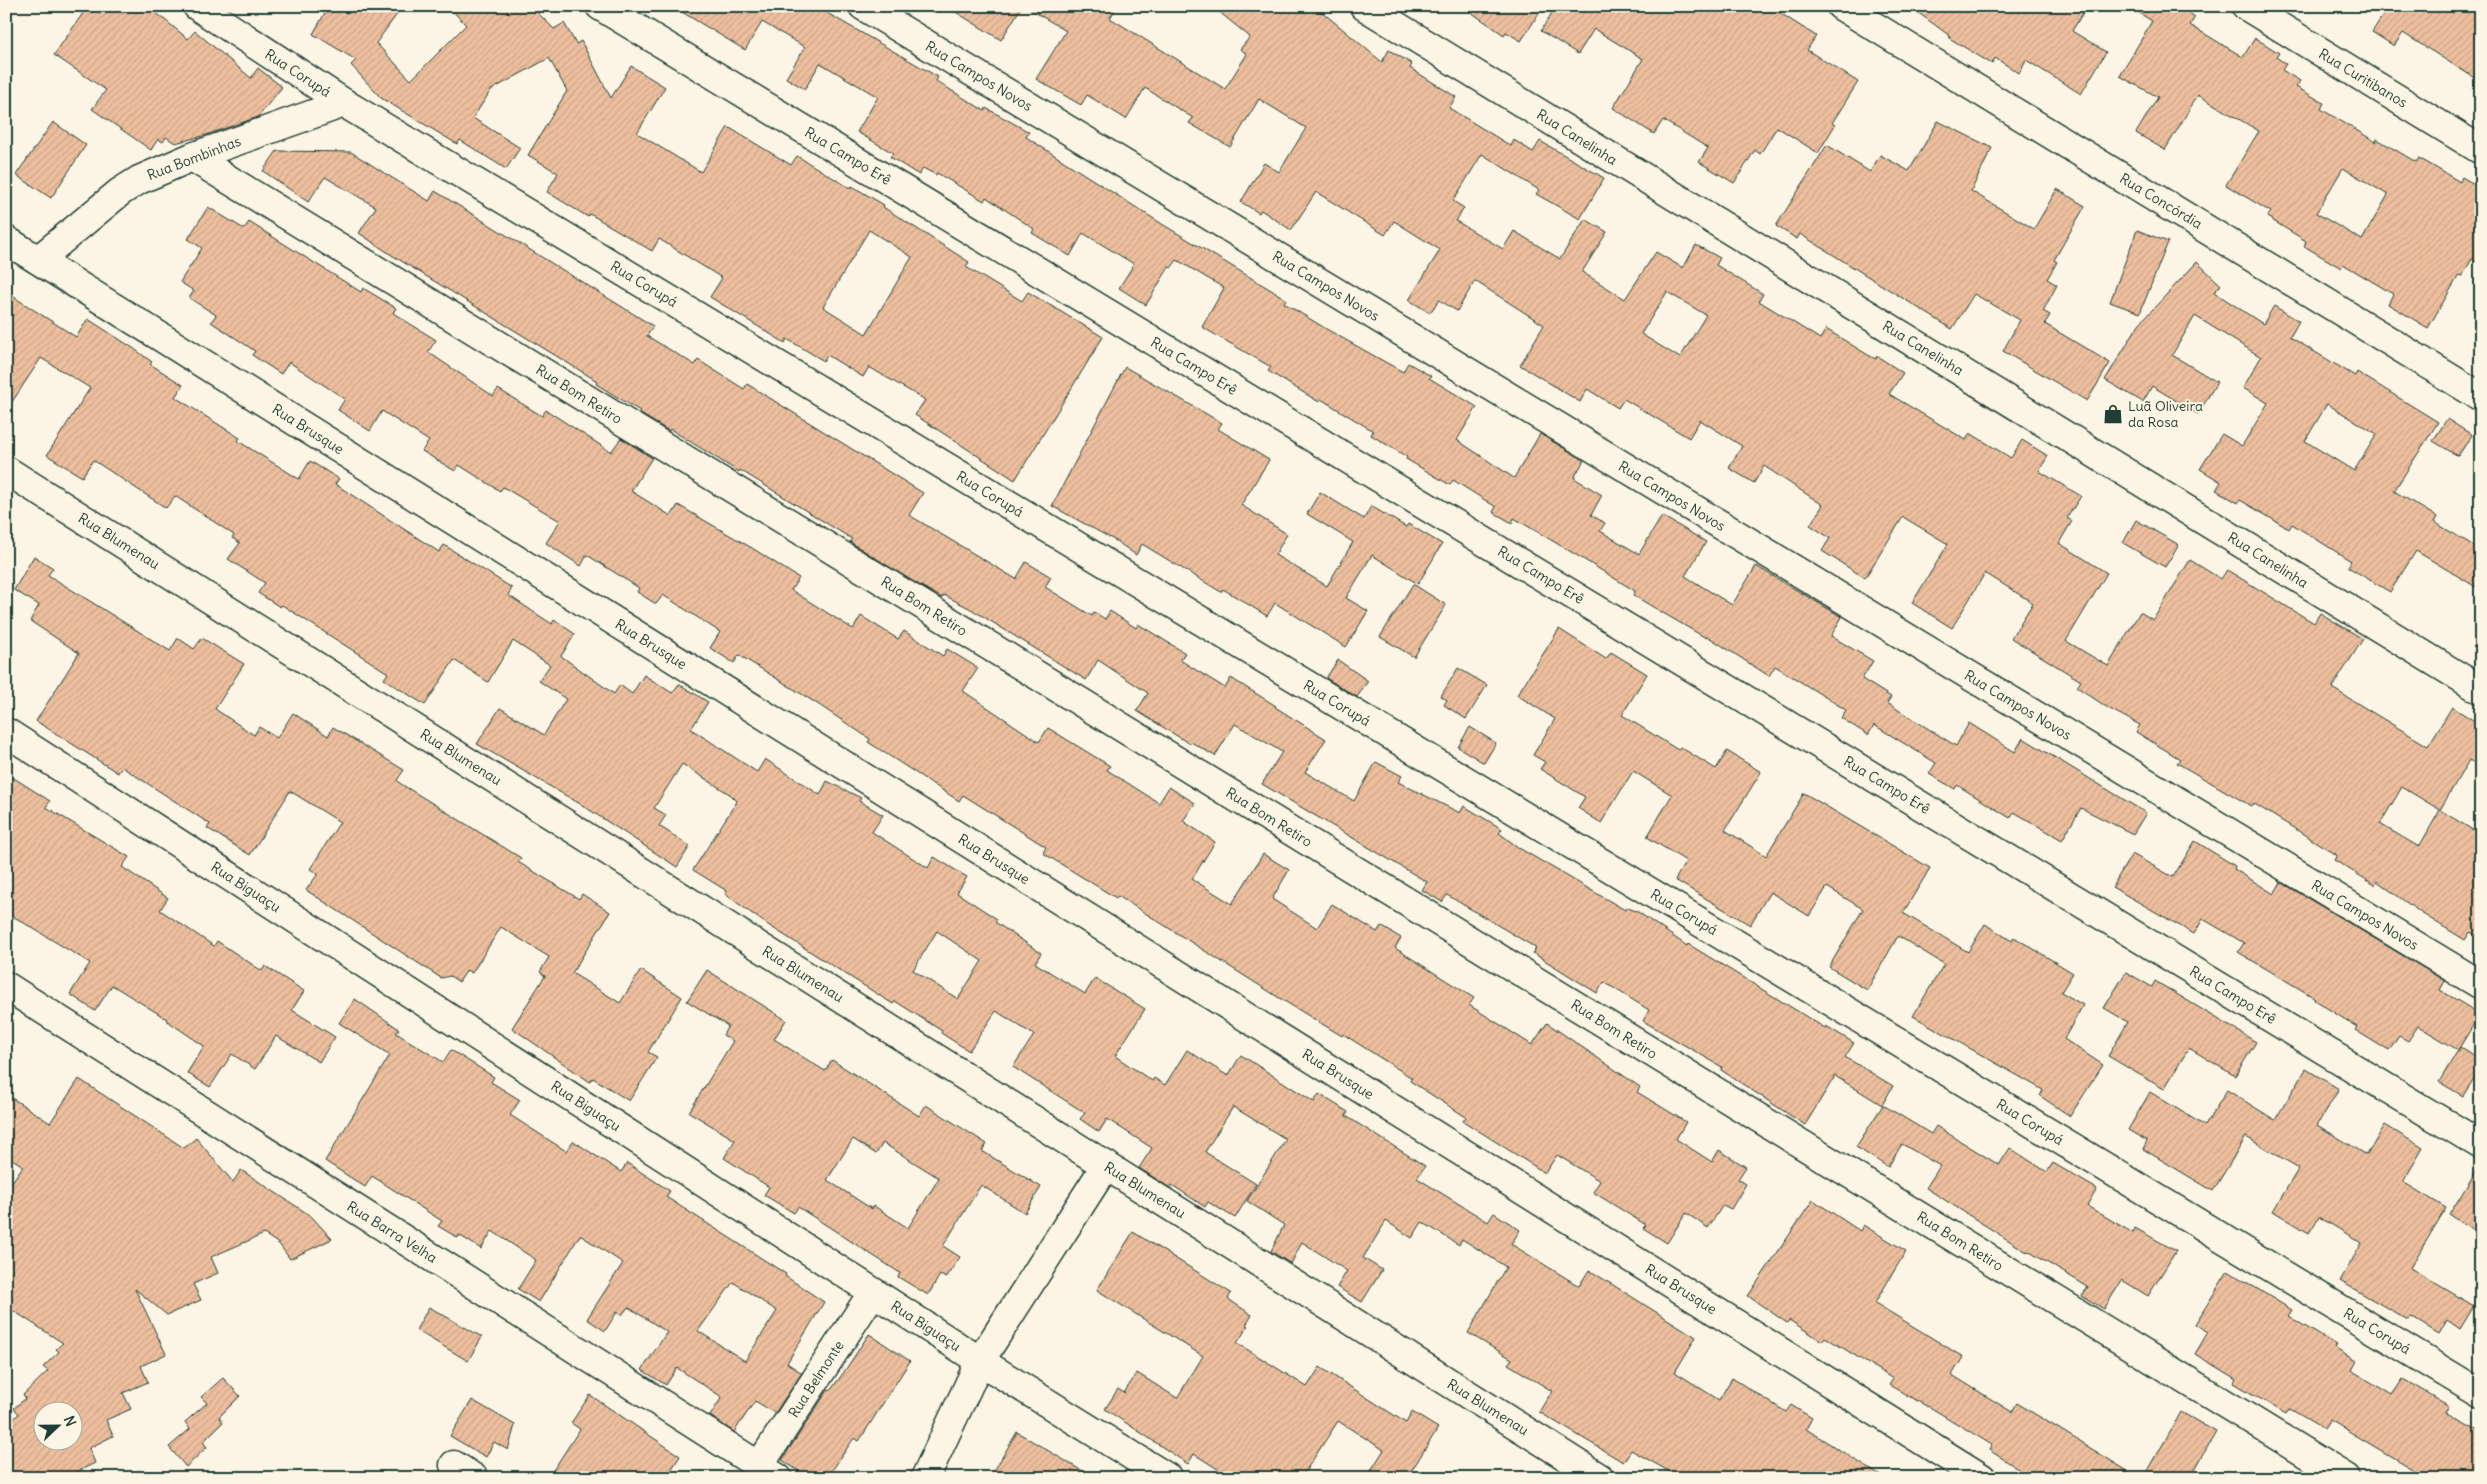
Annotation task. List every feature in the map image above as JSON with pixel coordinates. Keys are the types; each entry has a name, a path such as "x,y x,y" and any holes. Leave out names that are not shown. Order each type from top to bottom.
{"street":[{"name":"Rua Corupá","path":"197,6 344,103 2481,1394"},
{"name":"Rua Campo Erê","path":"600,6 2481,1145"},
{"name":"Rua Campos Novos","path":"863,6 2481,985"},
{"name":"Rua Canelinha","path":"1364,6 2481,690"},
{"name":"Rua Concórdia","path":"1841,6 2481,397"},
{"name":"Rua Curitibanos","path":"2246,6 2481,150"},
{"name":"Rua Bombinhas","path":"38,260 120,192 152,173 344,103"},
{"name":"Rua Bom Retiro","path":"192,157 2346,1478"},
{"name":"Rua Brusque","path":"6,240 1982,1478"},
{"name":"Rua Blumenau","path":"6,470 1600,1478"},
{"name":"Rua Biguaçu","path":"6,732 872,1292 1168,1478"},
{"name":"Rua Barra Velha","path":"6,986 769,1472"},
{"path":"925,1478 980,1361 1106,1165"},
{"name":"Rua Belmonte","path":"769,1472 872,1292"}],"building":[{"path":"88,6 148,6 188,39 195,31 251,78 258,68 282,87 258,117 203,136 175,143 166,137 163,142 158,139 151,150 92,109 106,90 54,55"},
{"path":"329,6 403,6 376,43 411,80 466,25 448,6 531,6 554,29 564,23 576,44 581,41 611,98 631,66 665,87 637,133 701,172 728,127 791,165 797,156 850,188 852,186 969,262 966,267 1022,301 1028,292 1103,337 1015,480 915,415 925,400 869,367 863,377 827,355 824,361 787,339 785,343 710,297 722,278 659,239 652,251 590,214 588,217 547,192 558,173 528,155 567,91 549,58 491,90 473,118 520,148 506,169 460,140 457,144 381,98 351,65 356,60 313,34","holes":["869,230 912,257 866,334 823,307"]},
{"path":"672,6 815,6 938,77 936,81 985,111 986,108 1029,132 1026,137 1162,224 1286,299 1284,303 1328,330 1403,372 1408,363 1477,407 1457,440 1514,478 1540,434 1584,460 1574,478 1602,495 1591,515 1605,523 1600,531 1639,554 1662,516 1706,542 1685,576 1732,605 1756,566 1842,617 1831,636 1873,661 1862,679 1891,697 1887,703 1956,746 1969,723 2015,752 2023,738 2146,813 2133,834 2081,808 2062,840 2014,812 2010,818 1957,785 1955,789 1929,774 1936,763 1874,725 1868,735 1841,718 1846,710 1775,666 1769,676 1707,636 1706,638 1633,595 1635,591 1514,518 1512,523 1493,512 1496,507 1453,480 1450,485 1406,459 1407,457 1371,435 1373,431 1321,399 1319,402 1268,371 1271,367 1202,327 1224,288 1177,260 1171,268 1169,267 1146,305 1119,288 1134,264 1083,233 1070,256 1032,233 1034,229 986,197 984,201 937,173 936,175 923,168 919,175 890,157 893,153 857,132 878,97 820,63 805,89 786,78 805,47 762,22 745,50"},
{"path":"946,6 1022,6 1001,40"},
{"path":"1025,6 1117,6 1110,18 1225,89 1247,54 1240,49 1250,37 1212,6 1315,6 1382,62 1389,50 1412,64 1410,68 1456,97 1449,108 1511,146 1514,140 1533,152 1540,141 1604,178 1580,219 1536,194 1539,190 1482,154 1453,201 1464,208 1456,221 1503,249 1514,231 1560,259 1585,219 1607,232 1582,272 1625,299 1656,252 1683,268 1696,245 1720,258 1716,265 1763,294 1759,301 1820,339 1826,329 1868,355 1876,359 1877,356 1903,373 1889,394 1966,440 1970,433 2011,458 2022,440 2048,456 2039,471 2081,496 2067,518 2072,521 2059,543 2107,573 2066,641 2108,666 2140,612 2153,620 2190,560 2221,579 2227,570 2314,623 2320,613 2363,639 2332,688 2428,746 2452,707 2481,725 2481,767 2469,760 2440,810 2481,835 2481,938 2470,932 2465,940 2421,913 2377,881 2375,885 2334,860 2337,855 2253,803 2251,806 2177,763 2180,759 2136,732 2140,725 2108,708 2077,687 2081,681 2011,638 2033,603 1985,573 1952,628 1912,603 1948,544 1903,517 1865,578 1822,551 1830,538 1810,525 1823,505 1764,466 1754,483 1729,468 1742,446 1700,420 1689,438 1624,399 1618,408 1587,389 1580,402 1520,365 1544,325 1475,281 1457,311 1439,300 1430,313 1409,300 1440,250 1394,221 1385,235 1316,192 1291,230 1261,210 1259,213 1241,202 1264,163 1279,172 1306,128 1259,99 1230,147 1189,123 1193,118 1145,88 1126,119 1087,95 1081,105 1036,79 1066,31","holes":["1667,292 1706,315 1680,358 1641,334","2402,787 2440,810 2419,847 2380,824"]},
{"path":"1462,6 1544,6 1521,41 1506,32 1504,35"},
{"path":"1556,6 1769,6 1816,36 1807,50 1858,82 1832,123 1835,125 1818,153 1777,127 1760,154 1755,150 1734,183 1699,162 1708,148 1663,120 1654,134 1613,108 1643,59 1594,29 1578,54 1541,31"},
{"path":"1909,6 2087,6 2072,31 2106,52 2081,94 2026,60 2019,73 1995,58 1992,64 1949,38 1950,36"},
{"path":"2128,6 2178,6 2195,17 2190,25 2243,57 2255,38 2279,53 2276,57 2286,64 2282,70 2300,81 2296,87 2324,103 2321,109 2376,142 2377,139 2416,162 2419,158 2460,182 2462,177 2481,188 2481,265 2472,259 2462,276 2459,275 2428,328 2388,304 2393,294 2343,264 2341,268 2304,246 2306,241 2267,217 2271,212 2226,185 2259,131 2198,95 2165,150 2136,133 2158,97 2120,76 2152,21","holes":["2343,168 2388,195 2362,240 2316,213"]},
{"path":"2389,6 2481,6 2481,82 2403,33 2394,46 2372,32"},
{"path":"1938,121 1992,148 1971,191 2034,229 2057,189 2085,206 2054,260 2057,262 2047,279 2057,285 2043,311 2050,315 2045,324 2110,363 2087,401 2003,351 2020,320 1974,294 1952,329 1800,234 1797,239 1776,226 1827,145 1870,172 1880,155 1909,171"},
{"path":"53,122 86,145 51,198 16,175"},
{"path":"277,151 351,152 429,201 435,191 653,326 647,336 695,365 698,360 744,389 747,384 923,493 909,515 1016,579 1026,562 1051,577 1045,587 1092,616 1094,612 1105,619 1110,611 1136,628 1138,624 1185,653 1180,660 1225,688 1231,678 1326,739 1305,772 1354,801 1376,762 1402,776 1398,782 1460,813 1464,806 1502,829 1499,833 1519,848 1625,910 1626,907 1638,912 1687,946 1688,944 1825,1028 1826,1026 1854,1043 1845,1057 1893,1086 1882,1105 1835,1076 1805,1125 1721,1070 1722,1067 1643,1021 1649,1010 1604,982 1597,993 1533,953 1536,948 1447,895 1442,902 1422,890 1427,882 1262,784 1282,752 1235,724 1215,756 1191,742 1190,744 1137,711 1148,693 1098,660 1086,680 971,609 944,595 942,598 909,579 850,542 852,539 740,470 739,472 670,429 669,431 639,413 640,411 596,384 597,381 359,233 376,207 325,177 308,202 263,171"},
{"path":"208,207 244,229 249,222 361,292 363,288 396,308 393,313 436,340 428,352 493,396 498,389 542,416 546,410 611,452 621,438 652,458 631,491 671,516 678,505 752,548 799,578 791,590 853,629 861,616 898,639 904,631 943,656 947,649 978,668 963,691 1039,742 1048,728 1110,766 1107,770 1159,803 1169,787 1195,803 1183,821 1215,842 1192,879 1232,904 1263,854 1289,870 1272,899 1317,928 1332,904 1377,932 1381,926 1401,938 1395,948 1474,998 1469,1005 1532,1045 1547,1023 1640,1087 1637,1092 1686,1122 1676,1139 1712,1162 1719,1150 1746,1167 1738,1179 1746,1184 1731,1209 1723,1205 1708,1228 1686,1213 1667,1243 1643,1228 1646,1225 1593,1192 1600,1181 1557,1155 1545,1173 1463,1121 1466,1117 1410,1081 1412,1078 1343,1034 1342,1036 1281,999 1118,896 1116,898 1043,853 1046,847 963,795 959,801 868,742 870,739 816,703 739,655 734,663 710,648 720,632 663,595 656,604 637,592 639,588 587,555 581,566 546,543 560,521 503,487 500,491 459,465 455,471 422,451 429,441 382,411 370,431 338,410 345,399 289,362 281,374 252,355 255,351 211,322 216,315 189,298 194,291 180,282 202,248 188,239"},
{"path":"2137,230 2168,242 2140,313 2110,302"},
{"path":"2197,262 2221,285 2214,292 2263,324 2274,306 2299,321 2290,337 2355,376 2357,372 2438,422 2394,491 2437,517 2434,522 2481,550 2481,590 2416,551 2390,592 2348,567 2351,561 2292,524 2289,529 2240,500 2238,503 2216,490 2221,482 2200,469 2222,434 2242,446 2268,403 2243,388 2261,357 2195,316 2172,355 2217,382 2198,414 2152,386 2143,402 2105,380 2139,324","holes":["2327,404 2377,434 2354,471 2305,441"]},
{"path":"6,292 76,337 88,319 133,348 152,362 150,364 183,385 175,397 240,438 238,441 299,479 310,461 339,479 335,484 439,552 444,545 512,588 508,595 552,624 554,620 575,634 561,656 614,694 620,685 632,694 644,675 672,693 679,684 708,702 691,729 757,772 765,759 820,795 827,781 861,798 859,801 883,815 872,832 928,868 934,857 967,877 957,893 997,919 995,922 1041,953 1035,963 1085,994 1095,978 1145,1009 1115,1056 1152,1081 1154,1078 1165,1085 1187,1050 1228,1076 1241,1055 1314,1102 1319,1094 1348,1112 1346,1116 1425,1166 1417,1178 1488,1222 1494,1213 1520,1230 1511,1244 1579,1286 1589,1270 1696,1337 1675,1372 1719,1400 1732,1378 1786,1412 1791,1405 1812,1418 1806,1429 1884,1478 1681,1478 1631,1450 1623,1462 1539,1412 1552,1391 1508,1364 1512,1359 1468,1333 1506,1267 1462,1239 1459,1245 1422,1222 1412,1238 1386,1221 1363,1258 1382,1270 1362,1302 1337,1287 1347,1271 1302,1242 1291,1264 1271,1251 1284,1225 1247,1201 1286,1139 1233,1107 1205,1152 1256,1184 1235,1218 1208,1202 1205,1207 1172,1185 1170,1188 1139,1168 1152,1148 1107,1119 1099,1132 1080,1119 1085,1113 1013,1067 1034,1035 996,1011 969,1051 895,1001 893,1004 765,923 725,894 727,891 693,870 737,801 731,795 682,764 654,808 666,815 659,826 690,846 677,867 582,805 477,744 500,708 544,735 566,699 539,681 550,665 513,641 488,682 454,660 425,705 384,679 388,673 282,605 280,607 258,593 265,583 228,559 240,543 232,538 234,535 175,496 166,508 93,460 82,477 47,455 90,388 41,358 6,411","holes":["937,931 982,961 958,999 913,970"]},
{"path":"1125,367 1222,423 1218,429 1269,460 1241,505 1287,534 1275,555 1327,586 1353,542 1307,514 1320,492 1364,519 1371,506 1406,527 1408,524 1442,544 1418,584 1372,555 1346,598 1368,611 1346,647 1275,603 1267,616 1223,589 1221,592 1142,544 1136,555 1116,541 1052,506"},
{"path":"2447,419 2472,435 2458,456 2433,441"},
{"path":"2136,520 2179,545 2165,567 2123,543"},
{"path":"34,556 53,568 48,575 170,651 178,638 194,649 202,638 244,664 215,709 254,735 259,727 277,738 293,713 328,736 333,727 404,770 397,780 401,784 521,858 518,862 579,899 582,894 610,912 572,973 620,1003 641,970 682,997 648,1052 657,1057 629,1101 593,1078 590,1082 512,1028 545,976 540,972 549,957 501,927 472,973 467,970 459,982 450,976 441,978 306,890 318,874 310,869 340,822 290,791 250,855 207,828 210,824 122,767 118,773 36,721 79,653 30,621 39,605 14,590"},
{"path":"1413,584 1446,605 1414,657 1380,637"},
{"path":"1559,629 1606,659 1611,652 1647,674 1622,715 1678,750 1680,747 1716,769 1727,751 1761,772 1725,830 1766,856 1804,793 1930,868 1903,913 1968,952 1985,924 2012,941 2014,937 2073,973 2061,992 2083,1005 2064,1039 2103,1065 2070,1116 2040,1096 2043,1090 1913,1016 1944,964 1898,936 1867,990 1829,967 1863,909 1827,887 1809,916 1770,892 1750,925 1675,880 1686,861 1647,837 1672,795 1633,771 1601,823 1578,808 1585,797 1540,769 1545,762 1533,755 1555,719 1517,695"},
{"path":"1338,660 1368,681 1357,697 1326,678"},
{"path":"1458,668 1487,685 1466,719 1444,705 1447,700 1441,696"},
{"path":"1470,727 1496,743 1484,763 1458,747"},
{"path":"6,773 50,801 46,807 129,857 122,867 168,898 160,910 214,946 217,941 262,971 265,966 304,991 292,1010 335,1037 319,1062 276,1036 255,1069 232,1054 210,1087 187,1073 204,1046 167,1019 112,985 95,1011 70,994 90,963 6,912"},
{"path":"2195,841 2235,866 2234,869 2274,894 2281,882 2445,981 2440,990 2480,1014 2458,1050 2418,1026 2408,1041 2399,1036 2389,1051 2355,1030 2357,1027 2314,1000 2315,998 2238,952 2244,943 2203,919 2194,934 2112,887 2132,854 2173,877"},
{"path":"707,970 786,1020 774,1039 825,1071 832,1060 919,1116 926,1105 987,1144 982,1151 1041,1187 1025,1213 981,1185 943,1246 960,1257 946,1278 940,1275 928,1295 898,1277 900,1273 798,1207 794,1213 764,1195 769,1187 724,1158 735,1140 689,1112 733,1041 723,1035 728,1026 687,1001","holes":["853,1139 876,1154 883,1143 939,1178 908,1228 874,1206 872,1209 827,1180"]},
{"path":"2126,972 2152,987 2155,981 2256,1042 2235,1076 2189,1048 2164,1089 2108,1056 2128,1022 2104,1008"},
{"path":"355,999 399,1029 396,1033 443,1062 451,1050 494,1077 491,1082 520,1100 510,1115 566,1151 573,1141 621,1172 627,1163 670,1191 666,1197 786,1274 785,1276 824,1302 787,1363 802,1373 775,1413 755,1401 734,1432 710,1416 722,1397 677,1368 666,1385 642,1370 667,1332 628,1307 622,1315 617,1312 605,1331 587,1319 623,1263 580,1235 539,1302 518,1289 536,1260 492,1231 481,1249 459,1235 458,1238 438,1226 442,1221 372,1176 365,1187 325,1161 390,1055 339,1023","holes":["733,1282 777,1311 745,1361 698,1331"]},
{"path":"2460,1047 2481,1060 2481,1067 2463,1096 2439,1082"},
{"path":"2306,1069 2339,1089 2317,1125 2367,1155 2385,1125 2423,1148 2403,1182 2446,1208 2410,1268 2474,1306 2460,1329 2447,1320 2439,1334 2411,1317 2408,1320 2340,1281 2362,1243 2319,1217 2309,1233 2273,1211 2299,1168 2246,1137 2213,1191 2143,1149 2147,1141 2128,1130 2150,1092 2205,1126 2227,1090 2275,1120"},
{"path":"79,1079 184,1148 196,1138 233,1182 241,1170 311,1216 332,1239 290,1259 279,1244 264,1234 211,1257 218,1273 193,1284 201,1300 167,1315 135,1289 166,1354 141,1366 148,1382 123,1393 131,1409 106,1420 113,1436 89,1448 95,1463 64,1478 6,1478 6,1425 19,1414 14,1408 26,1398 23,1395 48,1371 43,1367 59,1352 56,1349 63,1343 6,1306 6,1191 23,1166 6,1155 6,1094 50,1123"},
{"path":"1883,1105 1931,1134 1936,1126 1999,1165 2010,1148 2047,1172 2053,1163 2097,1189 2087,1206 2133,1233 2135,1228 2176,1251 2148,1296 2122,1280 2104,1309 2082,1296 2088,1287 2027,1252 1926,1188 1940,1166 1902,1144 1888,1167 1856,1147"},
{"path":"2481,1163 2481,1234 2449,1215"},
{"path":"1813,1200 1860,1231 1863,1225 1906,1251 1875,1303 1963,1357 1952,1375 2012,1412 2017,1403 2139,1478 2033,1478 1989,1450 1992,1445 1889,1385 1893,1379 1825,1337 1822,1341 1789,1320 1787,1323 1748,1296"},
{"path":"1133,1232 1231,1293 1228,1299 1252,1315 1246,1325 1248,1326 1237,1343 1307,1387 1320,1367 1406,1423 1412,1412 1438,1428 1407,1478 1366,1478 1384,1450 1338,1421 1301,1478 1232,1478 1194,1454 1188,1464 1105,1409 1118,1389 1124,1393 1137,1373 1177,1398 1203,1356 1097,1290"},
{"path":"2228,1271 2292,1310 2288,1316 2336,1345 2334,1348 2356,1361 2351,1370 2392,1395 2403,1379 2449,1406 2445,1412 2481,1432 2481,1478 2427,1478 2330,1420 2324,1429 2290,1409 2286,1414 2234,1383 2236,1379 2195,1354 2208,1332 2195,1324"},
{"path":"429,1307 482,1337 468,1361 416,1330"},
{"path":"869,1334 910,1361 859,1441 854,1438 827,1478 809,1478 782,1460 828,1390 830,1391 844,1372"},
{"path":"223,1378 240,1396 219,1417 223,1422 203,1442 207,1447 186,1467 169,1447 190,1429 185,1422 207,1403 201,1397"},
{"path":"590,1395 680,1456 666,1478 548,1478 580,1429 571,1423"},
{"path":"472,1400 515,1425 508,1450 494,1442 486,1457 450,1436"},
{"path":"2181,1412 2216,1432 2190,1478 2144,1478"},
{"path":"1017,1432 1094,1478 990,1478"}],"place":[{"name":"Luã Oliveira da Rosa","path":"2113,414"}]}
